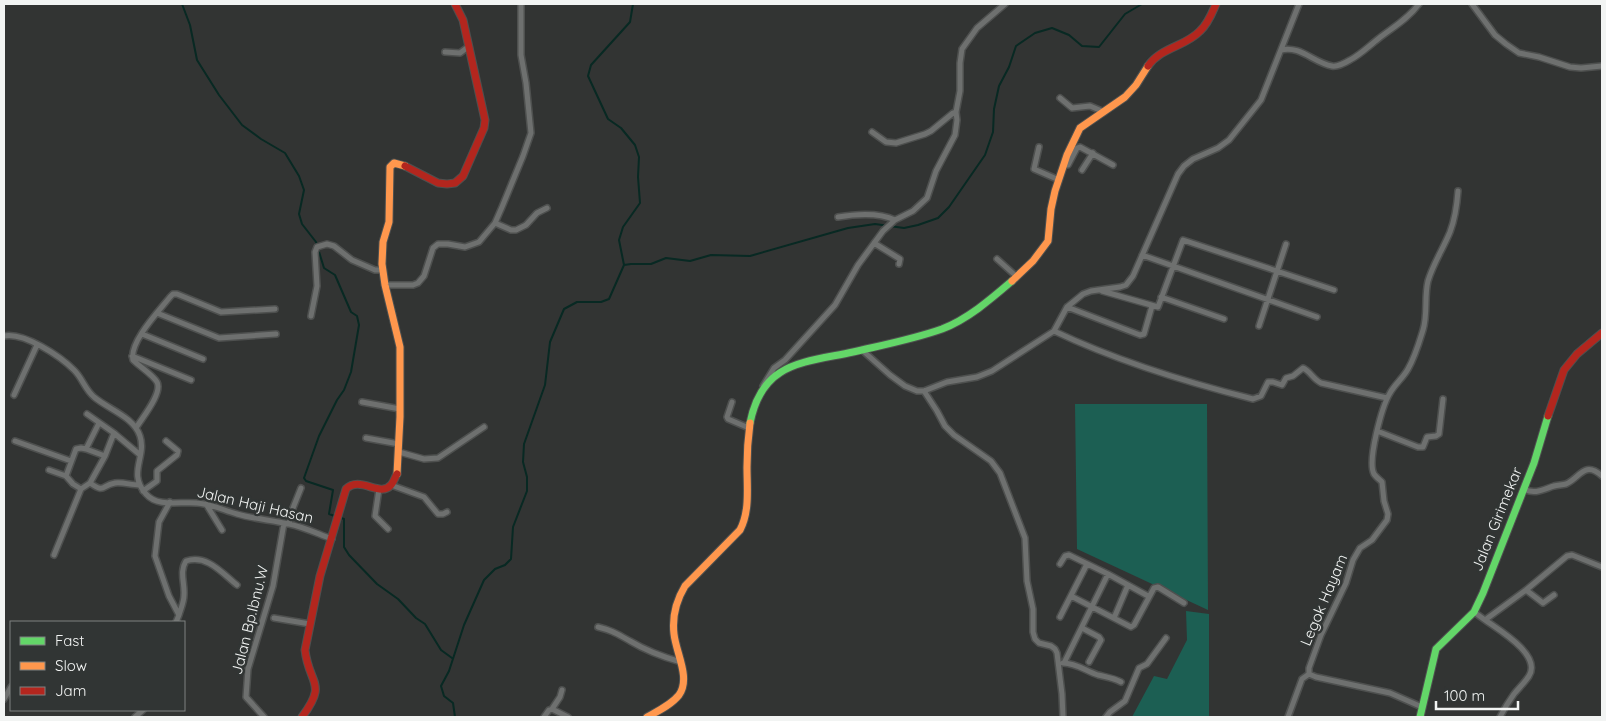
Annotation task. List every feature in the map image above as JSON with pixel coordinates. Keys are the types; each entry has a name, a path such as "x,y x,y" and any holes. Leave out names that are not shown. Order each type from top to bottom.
{"street":[{"path":"302,717 316,694 316,682 305,657 310,624 320,576 346,489 350,485 360,484 379,490 391,485 397,474 400,347 382,270 383,242 389,222 388,188 390,167 394,163 400,162 441,184 452,184 460,181 484,128 485,120 463,20 455,4"},
{"path":"385,286 418,284 424,276 433,248 438,244 465,247 472,245 479,242 495,222 531,133 521,55 520,4"},
{"path":"647,717 676,698 683,686 683,670 675,640 674,628 675,608 679,595 685,586 744,524 747,504 749,428 755,402 768,376 774,368 785,360 835,304 858,265 883,231 895,220 913,210 927,198 936,170 956,135 956,112 960,91 962,49 977,28 1005,4"},
{"path":"762,388 778,372 803,361 862,350 954,324 973,312 1016,276 1041,253 1047,242 1050,234 1050,211 1075,135 1082,126 1128,95 1157,54 1200,34 1208,24 1216,4"},
{"path":"862,350 905,386 924,391 947,382 978,377 992,371 1054,331 1067,306 1083,294 1120,287 1126,284 1133,276 1178,174 1193,159 1224,144 1233,136 1261,100 1299,4"},
{"path":"1281,50 1289,49 1306,54 1325,64 1332,66 1340,65 1351,60 1400,23 1419,4"},
{"path":"1472,4 1495,35 1519,53 1570,67 1602,66"},
{"path":"445,52 460,53 468,47"},
{"path":"1060,98 1072,108 1090,106 1104,112"},
{"path":"872,132 886,142 896,143 932,131 956,112"},
{"path":"1040,147 1034,169 1059,180"},
{"path":"1064,165 1068,165 1080,147 1113,165"},
{"path":"1082,170 1093,153"},
{"name":"Legok Hayam","path":"1288,717 1302,679 1309,674 1309,668 1321,635 1346,583 1353,560 1360,548 1366,542 1372,540 1387,520 1388,514 1384,501 1384,486 1374,474 1373,467 1373,452 1377,431 1387,398 1396,383 1407,371 1416,352 1425,322 1428,282 1432,269 1450,232 1458,191"},
{"path":"495,222 511,230 516,230 526,225 537,213 547,208"},
{"path":"838,217 854,214 880,215 895,220"},
{"path":"1099,290 1158,307 1183,240 1334,290"},
{"path":"874,242 900,259 899,264"},
{"path":"311,316 317,286 315,252 317,247 327,244 334,246 352,260 375,270 382,270"},
{"path":"1259,326 1286,244"},
{"path":"1142,255 1317,318"},
{"path":"997,258 1016,276"},
{"path":"136,428 156,396 158,388 155,380 133,360 133,350 157,313 173,294 221,312 275,309"},
{"path":"1161,297 1224,319"},
{"path":"1067,306 1140,336 1144,334 1152,306"},
{"path":"157,313 219,338 276,334"},
{"path":"1054,331 1132,363 1200,385 1253,399 1261,396 1268,382 1282,385 1286,378 1293,376 1303,368 1321,382 1387,398"},
{"name":"Jalan Girimekar","path":"1420,717 1433,656 1436,649 1474,612 1524,489 1564,370 1577,354 1602,333"},
{"path":"142,334 203,359"},
{"path":"4,336 16,336 37,345 66,364 79,376 85,389 136,428 140,437 137,469 139,485 143,491 157,481 157,471 178,455 178,450 166,441"},
{"path":"14,395 37,345"},
{"path":"132,356 191,380"},
{"path":"924,391 945,426 954,435 991,461 1000,473 1024,538 1027,581 1033,609 1033,632 1035,639 1039,643 1047,644 1056,649 1063,717"},
{"path":"1377,431 1418,447 1423,447 1427,437 1439,434 1443,399"},
{"path":"362,402 400,409"},
{"path":"732,402 727,416 728,419 749,428"},
{"path":"87,414 139,454"},
{"path":"86,449 100,423"},
{"path":"366,438 399,448 424,459 438,458 484,427"},
{"path":"54,555 81,489 90,483 105,456 114,433"},
{"path":"15,441 71,461"},
{"path":"66,476 76,449 86,449 105,456"},
{"path":"49,470 66,476 81,489"},
{"path":"1524,489 1537,492 1564,485 1580,472 1586,470 1592,470 1602,476"},
{"path":"90,483 102,489 113,483 139,485"},
{"path":"391,485 424,497 438,514 447,512"},
{"name":"Jalan Bp.Ibnu.W","path":"264,717 246,697 248,669 273,586 286,523 302,488"},
{"path":"379,490 375,516 388,529"},
{"name":"Jalan Haji Hasan","path":"143,491 152,499 206,504 237,514 286,523 332,539"},
{"path":"170,502 159,522 155,556 169,596 179,615"},
{"path":"206,504 222,530"},
{"path":"1060,564 1065,556 1069,555 1148,596"},
{"path":"1486,620 1567,556 1572,555 1602,567"},
{"path":"176,621 184,597 182,575 183,566 186,562 196,560 212,564 237,585"},
{"path":"1060,617 1087,564"},
{"path":"1064,663 1108,574"},
{"path":"1114,618 1128,585"},
{"path":"1071,596 1131,627 1134,625 1154,588 1158,587 1184,602"},
{"path":"1526,590 1543,603 1554,595"},
{"path":"1474,612 1506,634 1531,660 1532,665 1529,676 1513,696 1500,717"},
{"path":"274,618 310,624"},
{"path":"598,627 613,631 651,651 680,662"},
{"path":"1082,628 1099,637 1100,641 1089,662"},
{"path":"1106,717 1125,701 1140,668 1147,664 1166,638"},
{"path":"1058,665 1064,663 1072,664 1122,682"},
{"path":"1309,674 1390,693 1422,707"},
{"path":"544,717 560,697 562,690"},
{"path":"552,709 568,717"}],"green space":[{"path":"1075,404 1207,404 1208,610 1077,549"},
{"path":"1186,611 1209,614 1209,717 1132,717 1154,676 1167,679 1187,640"}],"waterway":[{"path":"182,4 190,25 197,60 219,95 242,125 285,153 299,176 304,190 299,214 302,224 316,242 324,268 335,275 351,312 357,316 359,325 351,372 344,390 319,436 304,478 306,481 333,490 329,514 344,519 344,547 349,555 377,584 398,599 416,618 425,624 441,650 452,658"},
{"path":"455,717 453,703 444,696 441,686 449,671 464,625 484,580 495,569 505,565 511,559 513,527 527,491 527,477 523,462 524,444 545,385 550,342 564,309 577,302 601,302 609,299 624,265 619,240 623,227 640,203 639,157 635,145 621,128 608,119 588,76 591,65 630,22 633,4"},
{"path":"624,265 651,264 666,258 690,261 711,255 750,256 848,228 875,224 904,228 938,218 949,207 985,155 993,132 994,109 999,86 1009,67 1016,46 1035,33 1052,28 1069,35 1082,46 1099,47 1125,14 1142,4"}],"traffic: fast":[{"path":"750,423 756,403 764,388 774,377 787,369 801,363 898,342 942,329 970,314 1012,281"},
{"path":"1420,717 1436,649 1474,612 1534,463 1548,416"}],"traffic: slow":[{"path":"1012,281 1033,261 1048,241 1055,191 1067,155 1080,128 1125,97 1136,85 1148,66"},
{"path":"397,474 400,417 400,347 385,285 382,264 383,242 389,222 390,167 394,163 405,166"},
{"path":"647,717 672,702 679,695 684,681 674,628 675,609 682,592 685,586 740,530 743,523 747,499 747,456 750,423"}],"traffic: jam":[{"path":"405,166 438,183 455,183 463,176 484,128 485,120 463,20 455,4"},
{"path":"1148,66 1160,55 1187,41 1200,31 1208,22 1216,4"},
{"path":"1548,416 1564,370 1577,354 1602,333"},
{"path":"302,717 310,706 315,690 305,650 320,576 346,489 357,484 381,489 386,488 392,484 397,474"}]}
